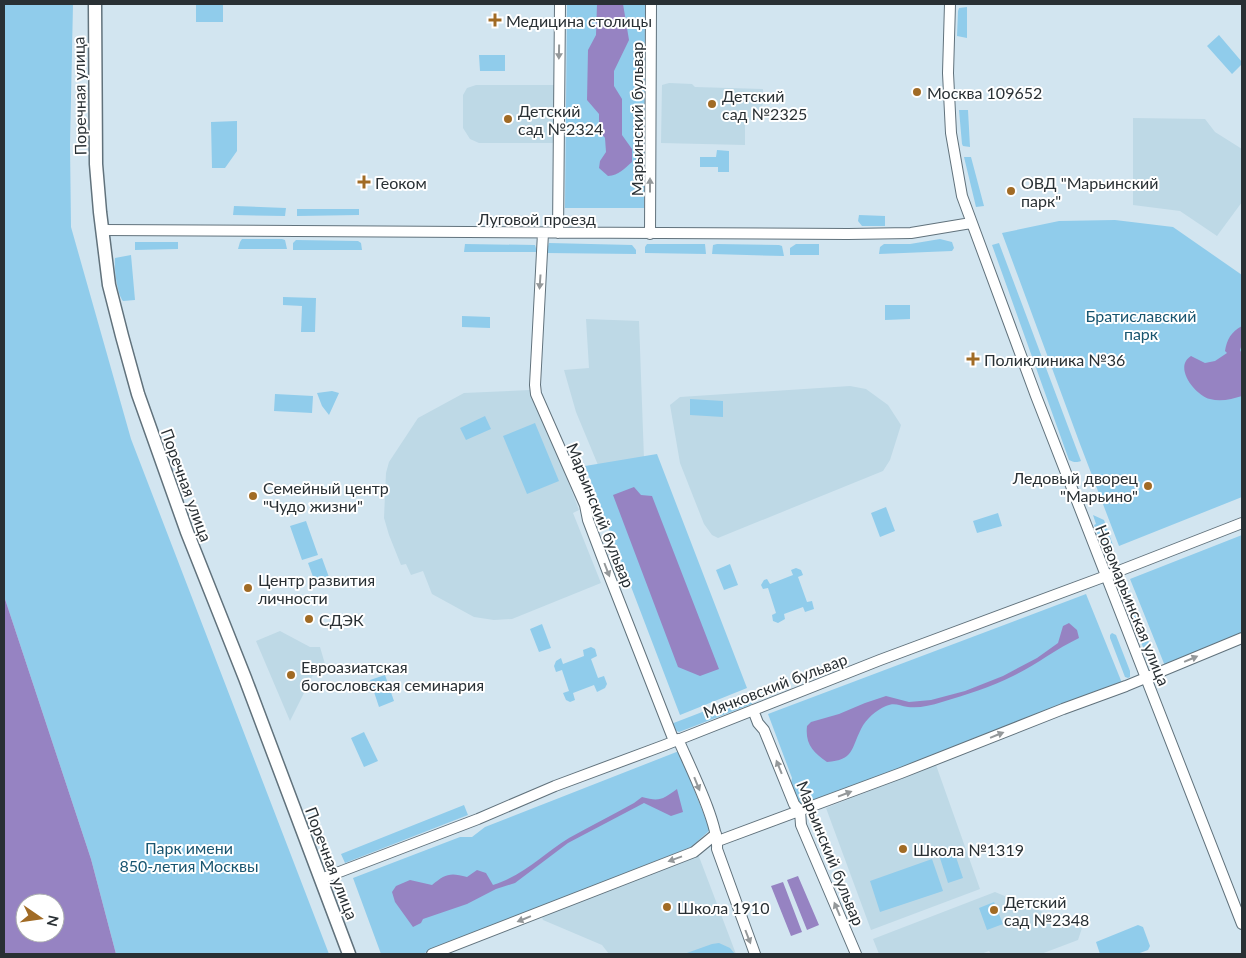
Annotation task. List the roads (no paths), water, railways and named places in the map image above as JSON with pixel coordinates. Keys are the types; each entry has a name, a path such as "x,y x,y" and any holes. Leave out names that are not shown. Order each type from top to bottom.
{"main road":[{"name":"Поречная улица","path":"94,4 96,164 102,230 109,285 138,394 187,532 245,678 349,954"}],"street":[{"path":"558,233 560,4"},
{"name":"Марьинский бульвар","path":"650,234 651,4"},
{"name":"Новомарьинская улица","path":"950,4 948,73 951,133 958,180 971,223 1242,924"},
{"name":"Луговой проезд","path":"102,230 876,234 911,233 971,223"},
{"name":"Марьинский бульвар","path":"543,233 536,394 585,505 588,520 607,570 717,838 717,849 755,954"},
{"name":"Мячковский бульвар","path":"321,879 948,634 1106,576 1242,523"},
{"path":"432,954 694,852 717,838 800,811 1146,678 1242,638"},
{"name":"Марьинский бульвар","path":"753,710 758,723 764,730 794,804 800,811 801,824 856,954"}],"place":[{"name":"Медицина столицы","path":"495,20"},
{"name":"Москва 109652","path":"917,92"},
{"name":"Детский сад №2325","path":"712,104"},
{"name":"Детский сад №2324","path":"508,119"},
{"name":"Геоком","path":"364,182"},
{"name":"ОВД \"Марьинский парк\"","path":"1011,191"},
{"name":"Поликлиника №36","path":"973,359"},
{"name":"Ледовый дворец \"Марьино\"","path":"1148,486"},
{"name":"Семейный центр \"Чудо жизни\"","path":"253,496"},
{"name":"Центр развития личности","path":"248,588"},
{"name":"СДЭК","path":"309,619"},
{"name":"Евроазиатская богословская семинария","path":"291,675"},
{"name":"Школа №1319","path":"903,849"},
{"name":"Школа 1910","path":"667,907"},
{"name":"Детский сад №2348","path":"994,910"}],"park label":[{"name":"Братиславский парк","path":"1141,324"},
{"name":"Парк имени 850-летия Москвы","path":"189,856"}]}
